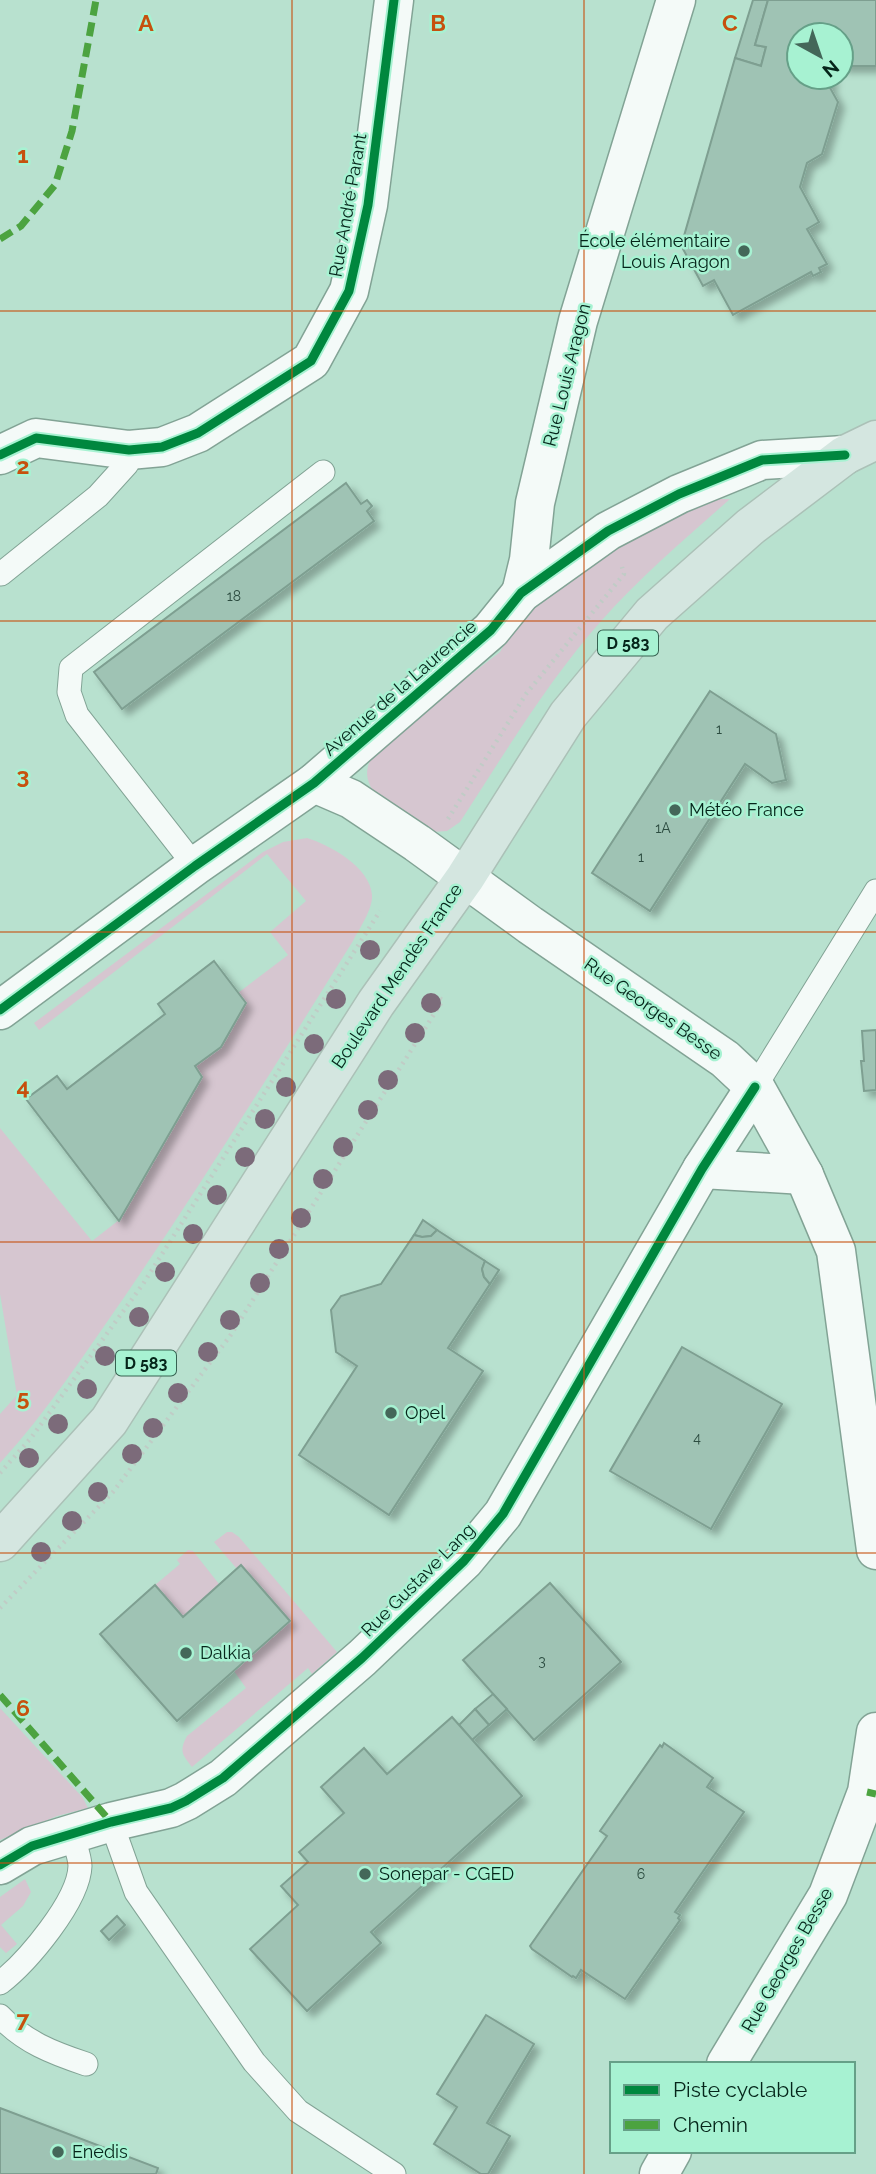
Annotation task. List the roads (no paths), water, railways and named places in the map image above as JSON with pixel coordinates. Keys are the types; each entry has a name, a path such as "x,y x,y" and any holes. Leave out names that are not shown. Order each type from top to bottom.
{"main road":[{"name":"Boulevard Mendès France","path":"0,1542 109,1421 394,978 465,878 568,715 652,614 750,527 861,447"}],"street":[{"name":"Rue André Parant","path":"0,455 36,438 129,450 162,447 198,433 311,361 349,292 368,205 394,0"},
{"name":"Rue Louis Aragon","path":"522,593 529,560 535,503 578,321 676,0"},
{"name":"Avenue de la Laurencie","path":"0,1010 313,783 491,630 522,593 608,531 679,494 762,460 861,447"},
{"name":"Rue Georges Besse","path":"313,783 351,799 428,851 725,1059 755,1087 804,1174 836,1251 876,1550"},
{"name":"Rue Gustave Lang","path":"0,1865 32,1846 111,1822 171,1808 223,1778 362,1658 464,1561 503,1514 702,1169 755,1087"},
{"path":"702,1169 804,1174"},
{"name":"Rue Georges Besse","path":"727,2062 828,1895 867,1792 876,1732"},
{"path":"659,2174 671,2153"}],"lane":[{"path":"1,574 98,496 127,464 129,450"},
{"path":"195,866 77,715 69,692 71,668 323,472"},
{"path":"755,1087 876,891"},
{"path":"111,1822 136,1892 254,2062 298,2111 394,2174"},
{"path":"0,1983 11,1974 57,1920 75,1891 80,1865 72,1834"},
{"path":"0,2016 13,2030 42,2049 86,2064"}],"place":[{"name":"École élémentaire Louis Aragon","path":"744,251"},
{"name":"Météo France","path":"675,810"},
{"name":"Opel","path":"391,1413"},
{"name":"Dalkia","path":"186,1653"},
{"name":"Sonepar - CGED","path":"365,1874"},
{"name":"Enedis","path":"58,2152"}]}
